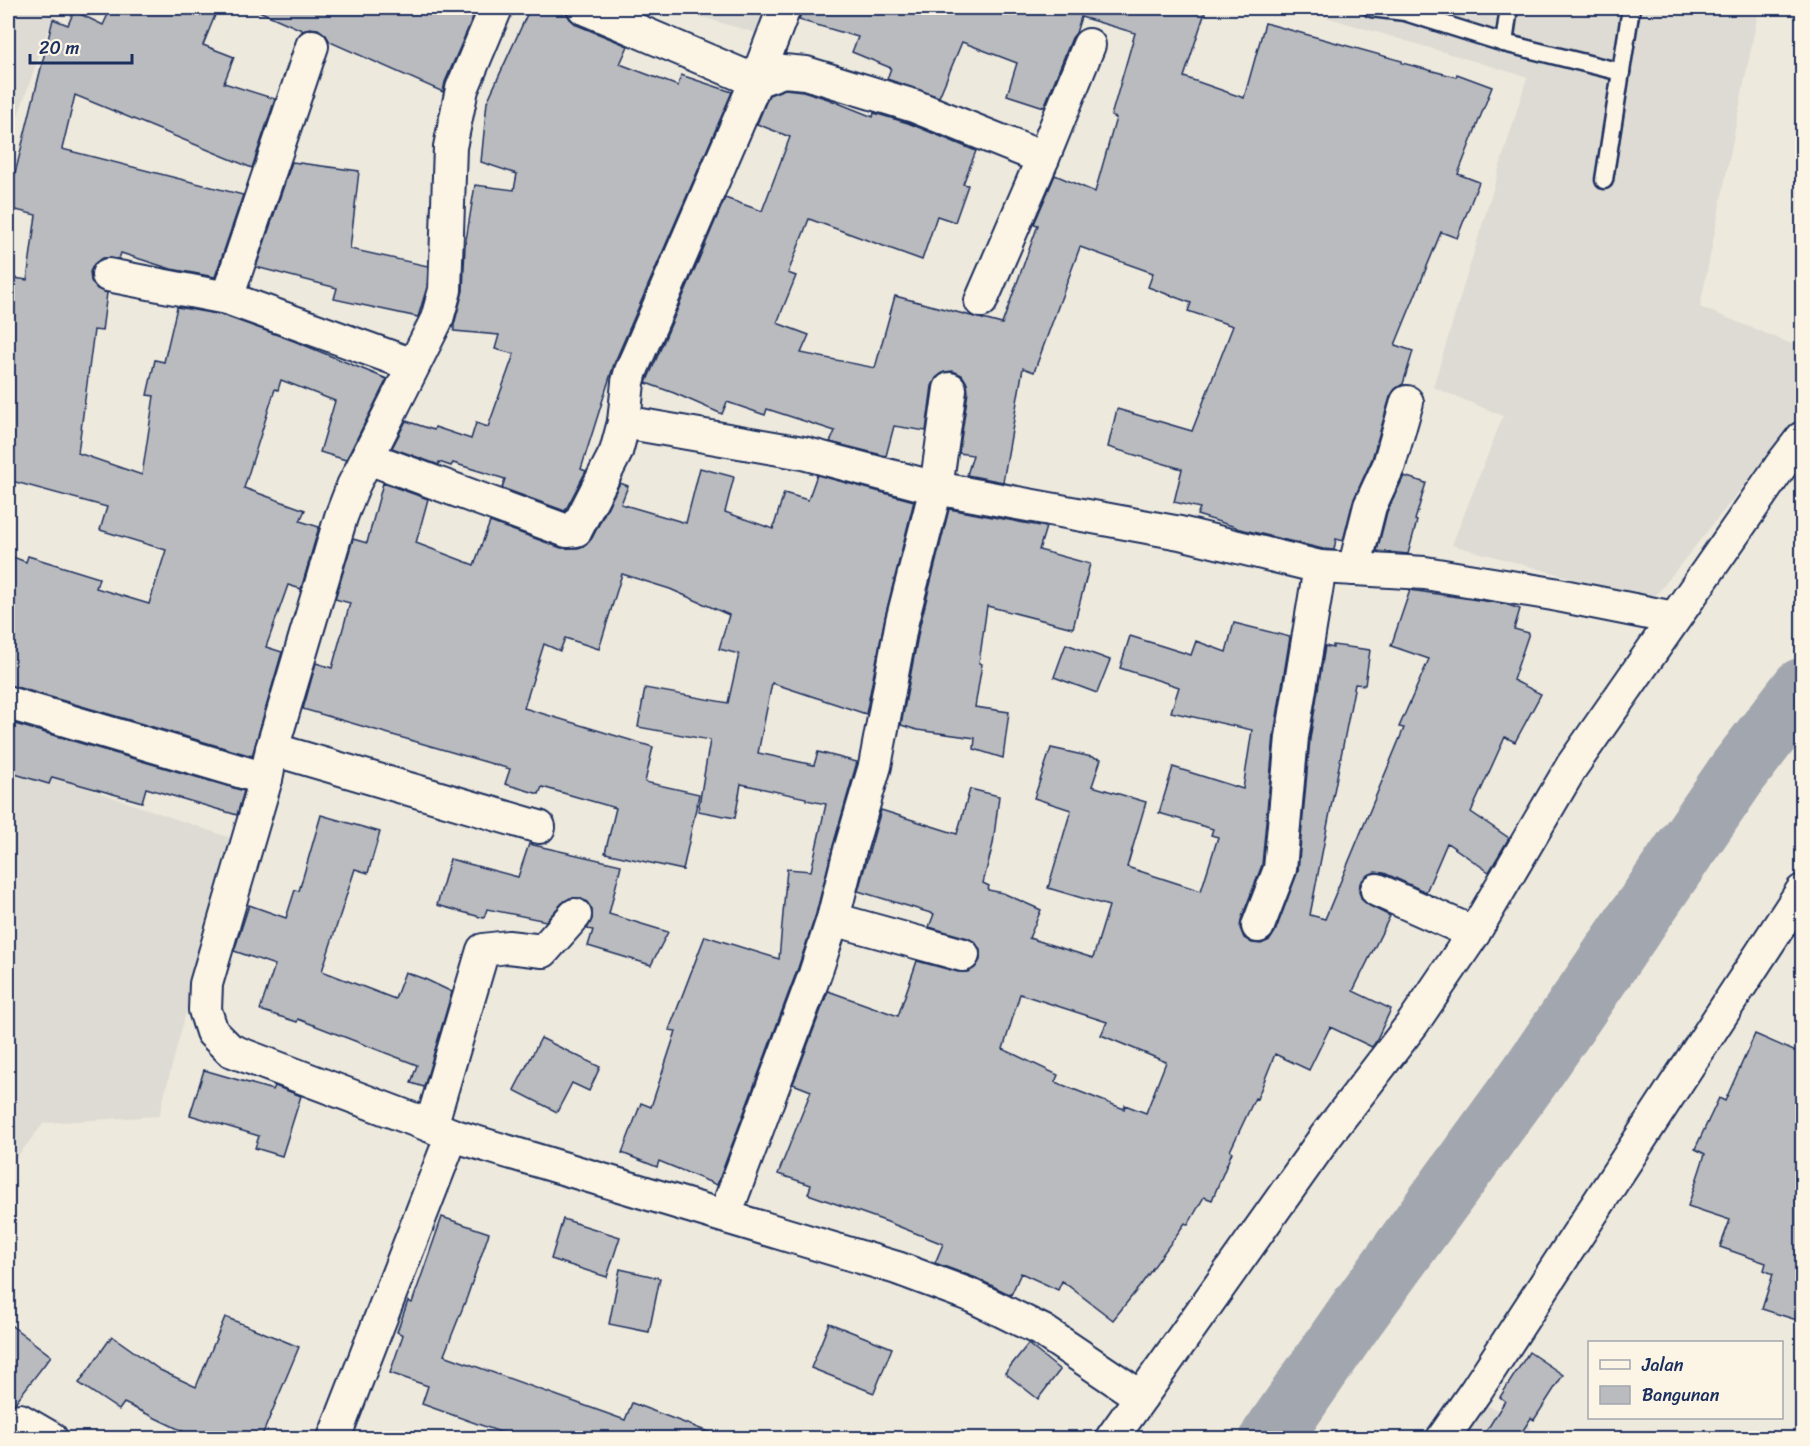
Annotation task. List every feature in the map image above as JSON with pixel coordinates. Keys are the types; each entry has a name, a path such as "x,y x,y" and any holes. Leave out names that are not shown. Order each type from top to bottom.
{"street":[{"path":"496,8 462,89 450,147 445,290 437,319 353,486 341,517 272,749 266,779 206,984 205,1010 212,1032 230,1050 442,1130 897,1268 970,1295 1044,1331 1141,1397"},
{"path":"584,8 756,81 783,72 806,73 914,106 1043,158"},
{"path":"368,458 567,531 576,530 616,452 624,422 631,371 756,81 784,8"},
{"path":"981,302 1089,45"},
{"path":"227,298 312,46"},
{"path":"108,275 227,298 413,365"},
{"path":"725,1215 833,919 850,850 875,766 902,621 936,488 950,389"},
{"path":"1354,569 1370,506 1389,465 1407,402"},
{"path":"624,422 803,453 936,488 1180,532 1320,567 1425,573 1553,594 1674,618"},
{"path":"1112,1438 1326,1136 1413,1023 1474,933 1572,766 1782,464 1803,438"},
{"path":"1258,926 1280,869 1292,737 1320,567"},
{"path":"8,703 266,779"},
{"path":"272,749 539,827"},
{"path":"1377,890 1474,933"},
{"path":"1443,1438 1484,1379 1803,891"},
{"path":"334,1438 442,1130 483,950 508,947 543,951 575,915"},
{"path":"833,919 963,955"},
{"path":"20,1420 51,1438"}],"lane":[{"path":"1371,8 1405,10 1504,43 1621,72"},
{"path":"1504,43 1509,8"},
{"path":"1604,180 1631,8"}],"shaded area":[{"path":"8,8 56,8 8,144"},
{"path":"671,8 780,8 769,37"},
{"path":"1296,8 1759,8 1700,307 1802,348 1802,413 1652,600 1452,545 1503,416 1433,387 1527,77"},
{"path":"8,761 231,838 159,1116 44,1123 8,1168"},
{"path":"1486,1405 1528,1424 1538,1438 1463,1438"}],"building":[{"path":"111,8 218,8 203,45 234,57 224,83 275,99 252,168 75,95 62,149 243,195 215,277 171,269 121,253 119,259 103,258 94,264 90,272 91,281 97,289 107,293 102,331 94,330 78,453 142,475 154,396 147,395 155,360 164,362 177,307 222,315 387,379 346,460 320,452 335,401 281,380 278,390 275,389 244,488 305,510 300,521 319,527 301,589 288,585 266,647 282,652 252,756 8,686 8,555 26,562 28,556 99,578 96,588 149,604 166,550 100,530 107,507 8,480 8,277 27,280 36,215 8,208 8,202 53,19 68,25 74,11 103,25"},
{"path":"252,8 477,8 445,82 443,92 330,42 326,35 318,29 309,28 304,31"},
{"path":"530,8 553,8 567,14 577,25 628,46 620,64 678,86 681,75 732,92 614,364 581,469 586,471 565,511 502,488 505,479 453,463 451,466 439,462 439,465 392,448 406,421 434,430 435,427 471,439 476,423 488,427 514,354 495,349 499,335 454,331 454,325 463,291 465,246 475,185 514,190 517,174 481,162 487,102"},
{"path":"802,8 1188,8 1205,12 1184,77 1244,98 1265,23 1402,61 1402,63 1456,77 1457,74 1492,87 1458,174 1479,182 1457,238 1441,232 1395,345 1413,351 1403,384 1395,389 1390,397 1372,459 1353,501 1343,541 1336,539 1334,550 1236,528 1197,515 1200,508 1174,502 1182,469 1108,447 1117,409 1192,431 1233,326 1188,311 1191,303 1148,287 1153,273 1080,247 1034,372 1023,368 1003,482 967,475 973,455 959,453 968,392 967,383 962,375 953,371 944,372 936,378 932,386 926,431 894,426 886,456 830,442 835,431 767,409 765,415 727,402 722,414 646,383 725,198 762,211 790,137 757,124 769,95 785,89 803,91 873,117 874,113 908,123 976,151 963,184 968,185 955,222 937,216 922,260 809,219 788,273 796,276 777,323 809,335 801,353 875,368 895,296 1002,324 1038,225 1034,224 1055,175 1095,192 1116,118 1111,116 1135,33 1081,17 1044,107 1007,95 1017,63 962,42 939,97 887,79 891,68 852,52 858,37 799,20"},
{"path":"292,162 359,171 350,249 428,266 427,287 418,317 334,299 337,288 256,267"},
{"path":"700,468 734,477 725,512 773,529 784,493 808,500 817,475 914,501 885,617 866,714 772,683 758,753 814,765 818,752 857,762 816,914 717,1185 659,1161 657,1167 622,1153 641,1103 651,1107 676,1031 669,1030 705,936 779,959 787,869 811,871 826,804 741,784 735,818 698,811 710,740 638,727 645,688 728,703 739,654 719,649 729,615 670,589 622,574 599,649 565,638 560,651 544,644 524,708 653,747 645,782 699,794 683,870 605,853 616,808 542,787 539,794 505,784 510,769 303,709 316,663 332,668 350,603 335,599 353,539 367,543 383,483 428,499 416,543 474,565 490,522 561,548 578,548 586,545 592,538 620,483 628,486 621,504 686,523"},
{"path":"1404,476 1426,483 1408,554 1377,551 1387,512"},
{"path":"949,509 1046,527 1039,550 1090,564 1073,628 987,606 979,663 982,664 975,707 1009,712 1003,758 974,749 975,738 917,730 901,725 920,625"},
{"path":"1410,590 1505,604 1520,609 1514,629 1529,633 1513,680 1541,694 1515,742 1505,737 1471,812 1509,838 1489,872 1447,843 1426,892 1384,873 1375,872 1366,876 1360,883 1359,892 1362,900 1390,916 1353,991 1391,1009 1375,1043 1372,1047 1330,1027 1309,1070 1275,1054 1257,1099 1255,1098 1230,1151 1232,1152 1212,1200 1204,1197 1188,1225 1185,1223 1113,1320 1062,1281 1058,1290 1021,1273 1011,1295 976,1278 935,1263 943,1244 808,1194 811,1185 778,1174 811,1091 793,1084 828,991 898,1016 917,961 958,972 967,972 975,968 980,960 980,950 975,942 929,927 934,914 858,891 881,810 957,834 970,789 999,796 993,844 983,883 989,886 988,890 1003,893 1041,910 1029,938 1093,958 1109,906 1048,888 1071,810 1034,798 1051,748 1101,759 1092,786 1146,802 1127,867 1201,891 1218,837 1211,835 1213,829 1159,813 1173,767 1243,789 1252,730 1171,712 1179,687 1120,668 1130,636 1191,655 1196,641 1226,652 1234,623 1290,637 1274,735 1262,865 1240,928 1244,938 1252,943 1261,944 1270,940 1275,932 1298,871 1310,739 1325,646 1370,650 1365,685 1355,684 1310,915 1325,919 1404,728 1399,727 1429,659 1391,646","holes":["1020,994 1107,1022 1101,1035 1166,1062 1146,1113 1125,1105 1124,1109 1055,1082 1058,1075 1003,1049"]},
{"path":"1066,644 1110,660 1097,693 1054,677"},
{"path":"8,722 244,791 237,815 146,788 142,802 52,777 49,784 8,772"},
{"path":"321,815 380,832 368,873 355,869 322,971 395,999 405,972 452,992 424,1087 411,1083 417,1065 298,1019 297,1022 260,1010 275,965 234,951 249,905 286,918 295,890 299,891"},
{"path":"529,844 621,865 609,914 668,932 651,965 588,946 593,930 587,929 592,919 592,910 587,902 579,898 570,898 562,903 546,921 487,909 484,918 437,905 450,859 518,877"},
{"path":"1755,1034 1803,1055 1803,1322 1762,1309 1773,1274 1764,1270 1766,1263 1720,1247 1730,1220 1688,1206 1705,1154 1695,1149 1719,1098 1725,1101"},
{"path":"541,1038 600,1067 589,1091 572,1083 557,1112 514,1090"},
{"path":"204,1070 273,1090 275,1086 301,1096 282,1156 255,1148 259,1136 190,1115"},
{"path":"442,1217 489,1233 444,1355 625,1420 632,1403 719,1436 719,1438 517,1438 422,1404 428,1386 390,1373 403,1335 397,1332 408,1301 412,1303"},
{"path":"563,1219 620,1237 607,1277 551,1259"},
{"path":"620,1269 660,1278 649,1332 609,1324"},
{"path":"225,1317 299,1347 261,1438 197,1438 124,1403 119,1410 79,1383 112,1336 160,1370 196,1387"},
{"path":"8,1323 51,1356 14,1404 8,1408"},
{"path":"829,1323 892,1348 874,1393 811,1368"},
{"path":"1028,1344 1060,1370 1038,1399 1005,1373"},
{"path":"1529,1352 1563,1375 1534,1420 1531,1418 1518,1438 1482,1438 1505,1401 1500,1397"}],"waterway":[{"path":"1271,1438 1356,1315 1530,1076 1738,772 1802,689"}]}
